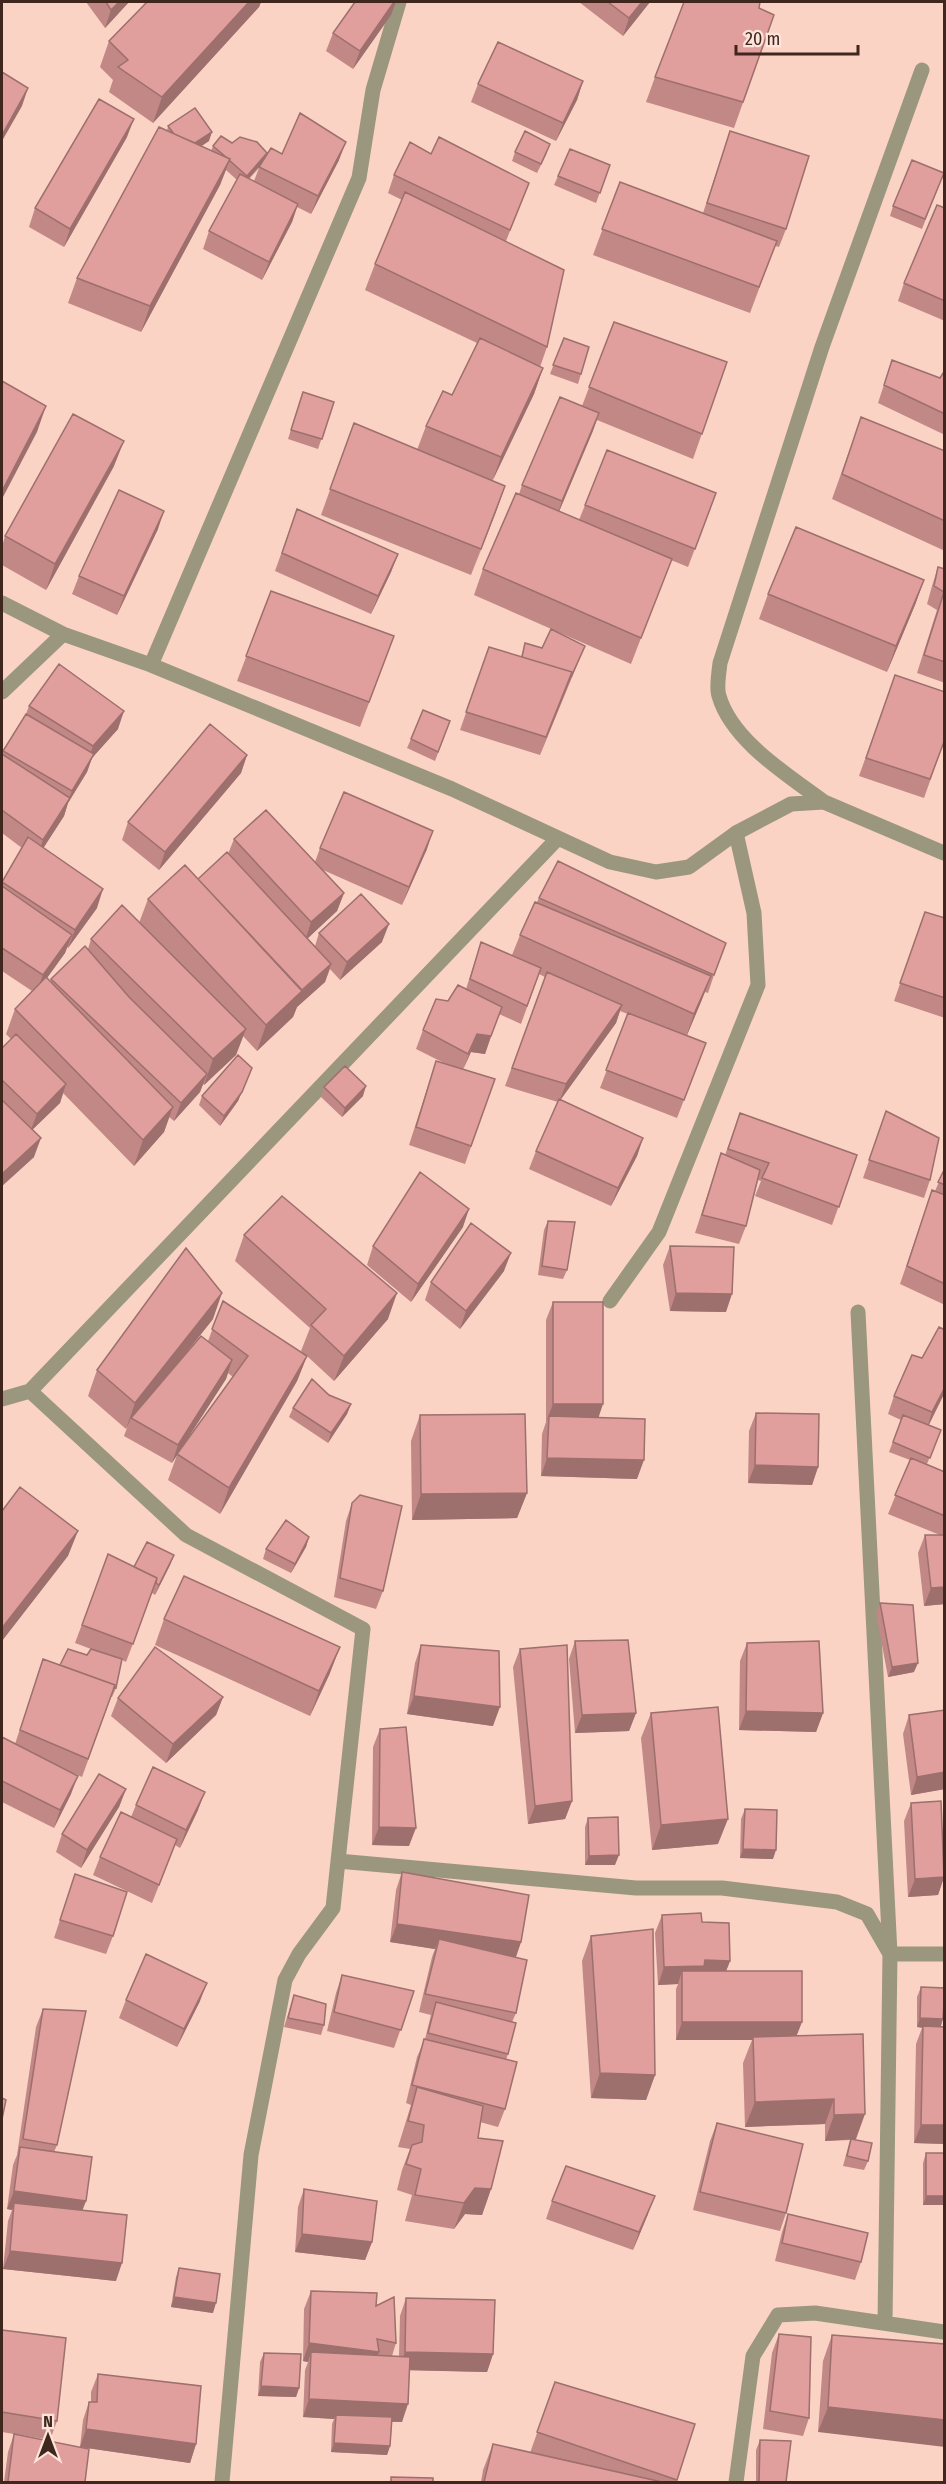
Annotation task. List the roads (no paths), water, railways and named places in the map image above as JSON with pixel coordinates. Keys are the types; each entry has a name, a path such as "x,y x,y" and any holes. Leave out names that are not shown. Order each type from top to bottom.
{"street":[{"path":"151,665 359,178 373,90 399,2"},
{"path":"921,70 822,347 720,663 718,695 735,728 768,760 824,802 945,853"},
{"path":"2,603 63,634 151,665 452,789 610,862 656,872 689,867 736,833 791,804 824,802"},
{"path":"2,692 63,634"},
{"path":"610,1301 659,1232 758,985 754,913 736,833"},
{"path":"2,1399 30,1391 558,838"},
{"path":"858,1312 890,1954 885,2323"},
{"path":"30,1391 186,1535 363,1629 333,1908 298,1954 285,1980 251,2155 222,2482"},
{"path":"338,1861 636,1887 722,1888 837,1902 867,1914 890,1954"},
{"path":"890,1954 945,1954"},
{"path":"736,2482 753,2356 778,2315 815,2313 945,2332"}]}
